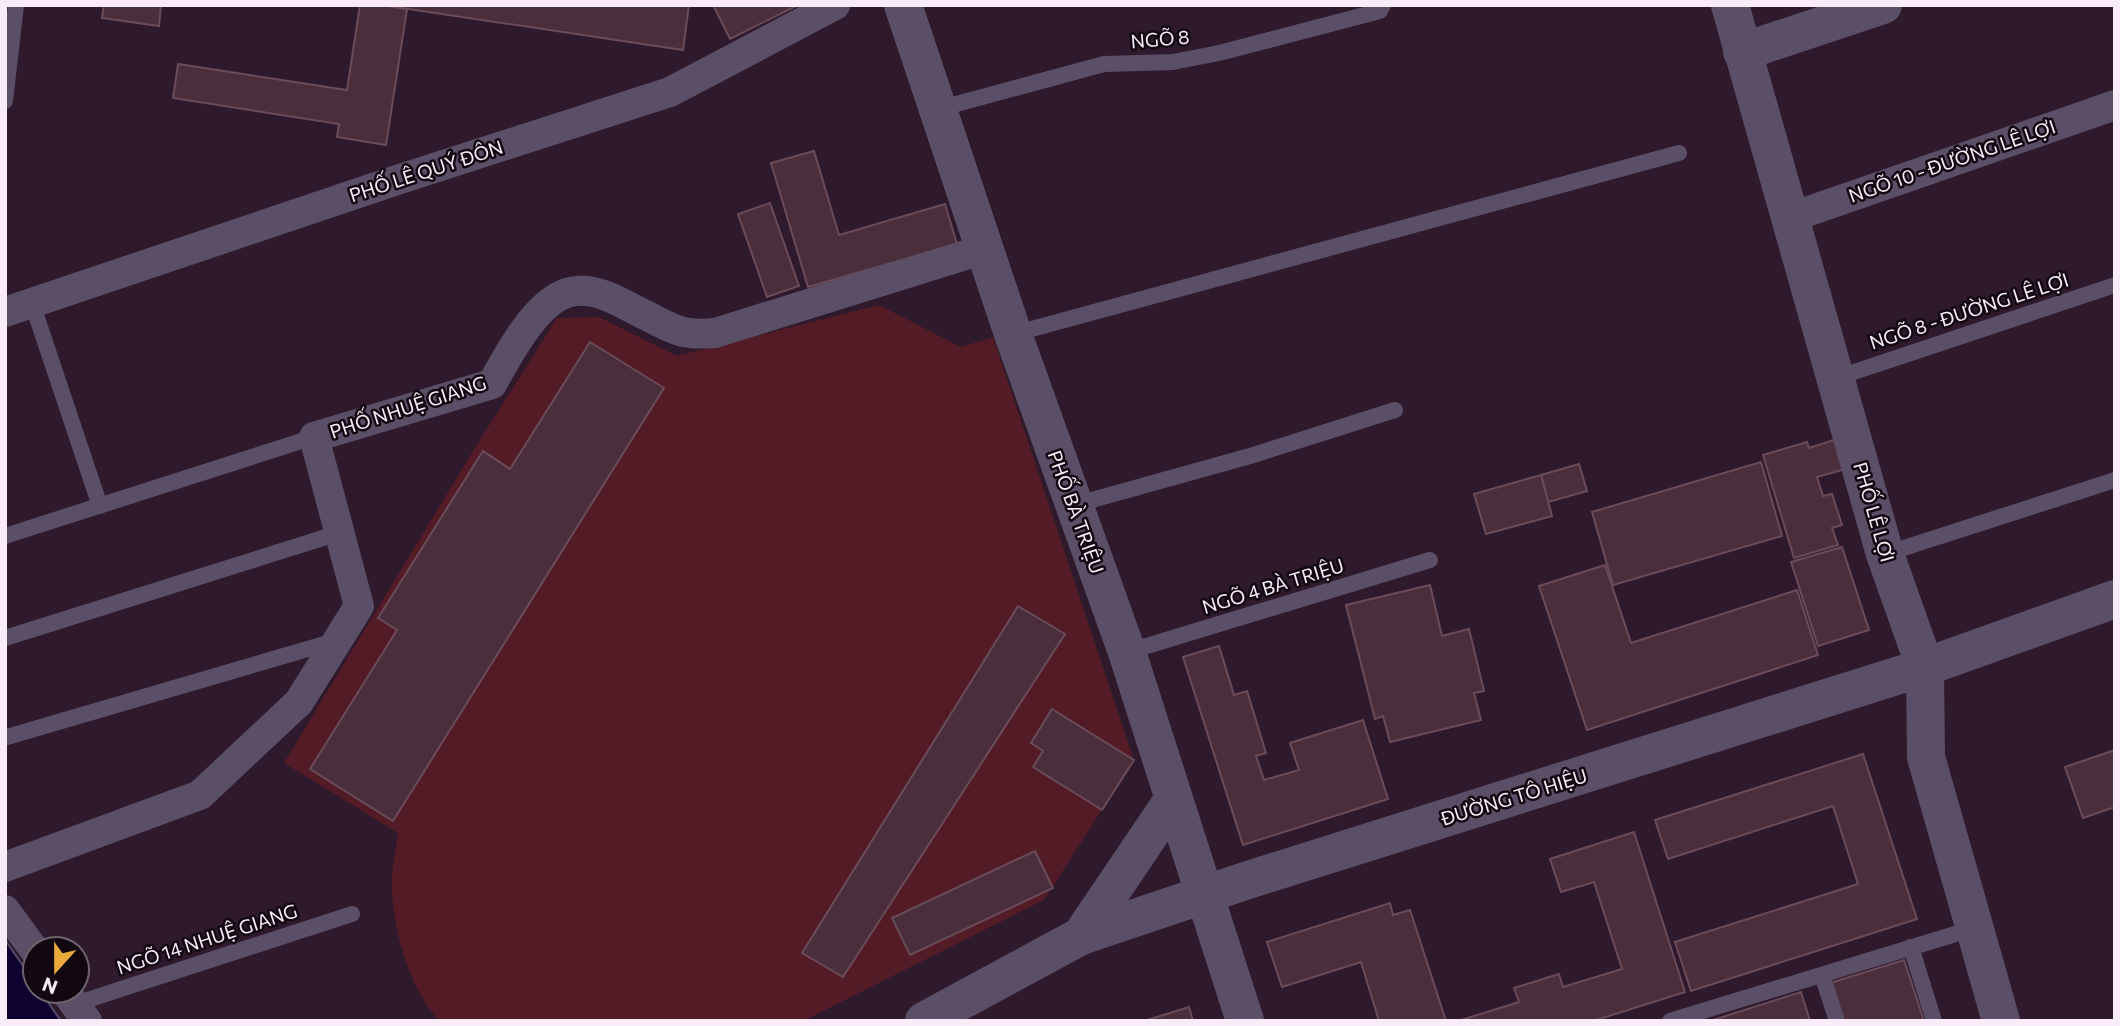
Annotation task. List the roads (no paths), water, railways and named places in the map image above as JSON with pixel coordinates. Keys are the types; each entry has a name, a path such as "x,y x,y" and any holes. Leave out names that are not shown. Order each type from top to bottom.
{"street":[{"name":"PHỐ LÊ QUÝ ĐÔN","path":"18,308 394,181 670,92 835,5"},
{"name":"PHỐ BÀ TRIỆU","path":"903,5 1013,334 1127,652 1245,1021"},
{"name":"PHỐ LÊ LỢI","path":"1730,5 1885,554 1925,667 1926,757 2001,1021"},
{"path":"1742,52 1883,5"},
{"name":"NGÕ 10 - ĐƯỜNG LÊ LỢI","path":"1790,218 2115,105"},
{"name":"PHỐ NHUỆ GIANG","path":"5,867 200,795 299,702 359,607 314,437 492,384 526,325 558,298 576,291 606,295 690,335 715,333 985,248"},
{"name":"ĐƯỜNG TÔ HIỆU","path":"925,1021 1081,936 1925,667 2115,599"},
{"path":"1081,936 1173,800"},
{"path":"5,910 23,935"}],"lane":[{"path":"5,101 16,5"},
{"name":"NGÕ 8","path":"938,109 1104,64 1172,62 1219,52 1380,11 1383,5"},
{"path":"1013,334 1679,153"},
{"name":"NGÕ 8 - ĐƯỜNG LÊ LỢI","path":"1836,378 2115,285"},
{"path":"18,308 100,506"},
{"path":"1073,505 1250,456 1395,410"},
{"path":"5,536 314,437"},
{"path":"1885,554 2115,480"},
{"path":"5,638 339,533"},
{"name":"NGÕ 4 BÀ TRIỆU","path":"1127,652 1430,560"},
{"path":"7,737 338,640"},
{"name":"NGÕ 14 NHUỆ GIANG","path":"91,1000 352,914"},
{"path":"1670,1021 1975,928"},
{"path":"1911,947 1934,1021"},
{"path":"1822,975 1837,1021"}]}
